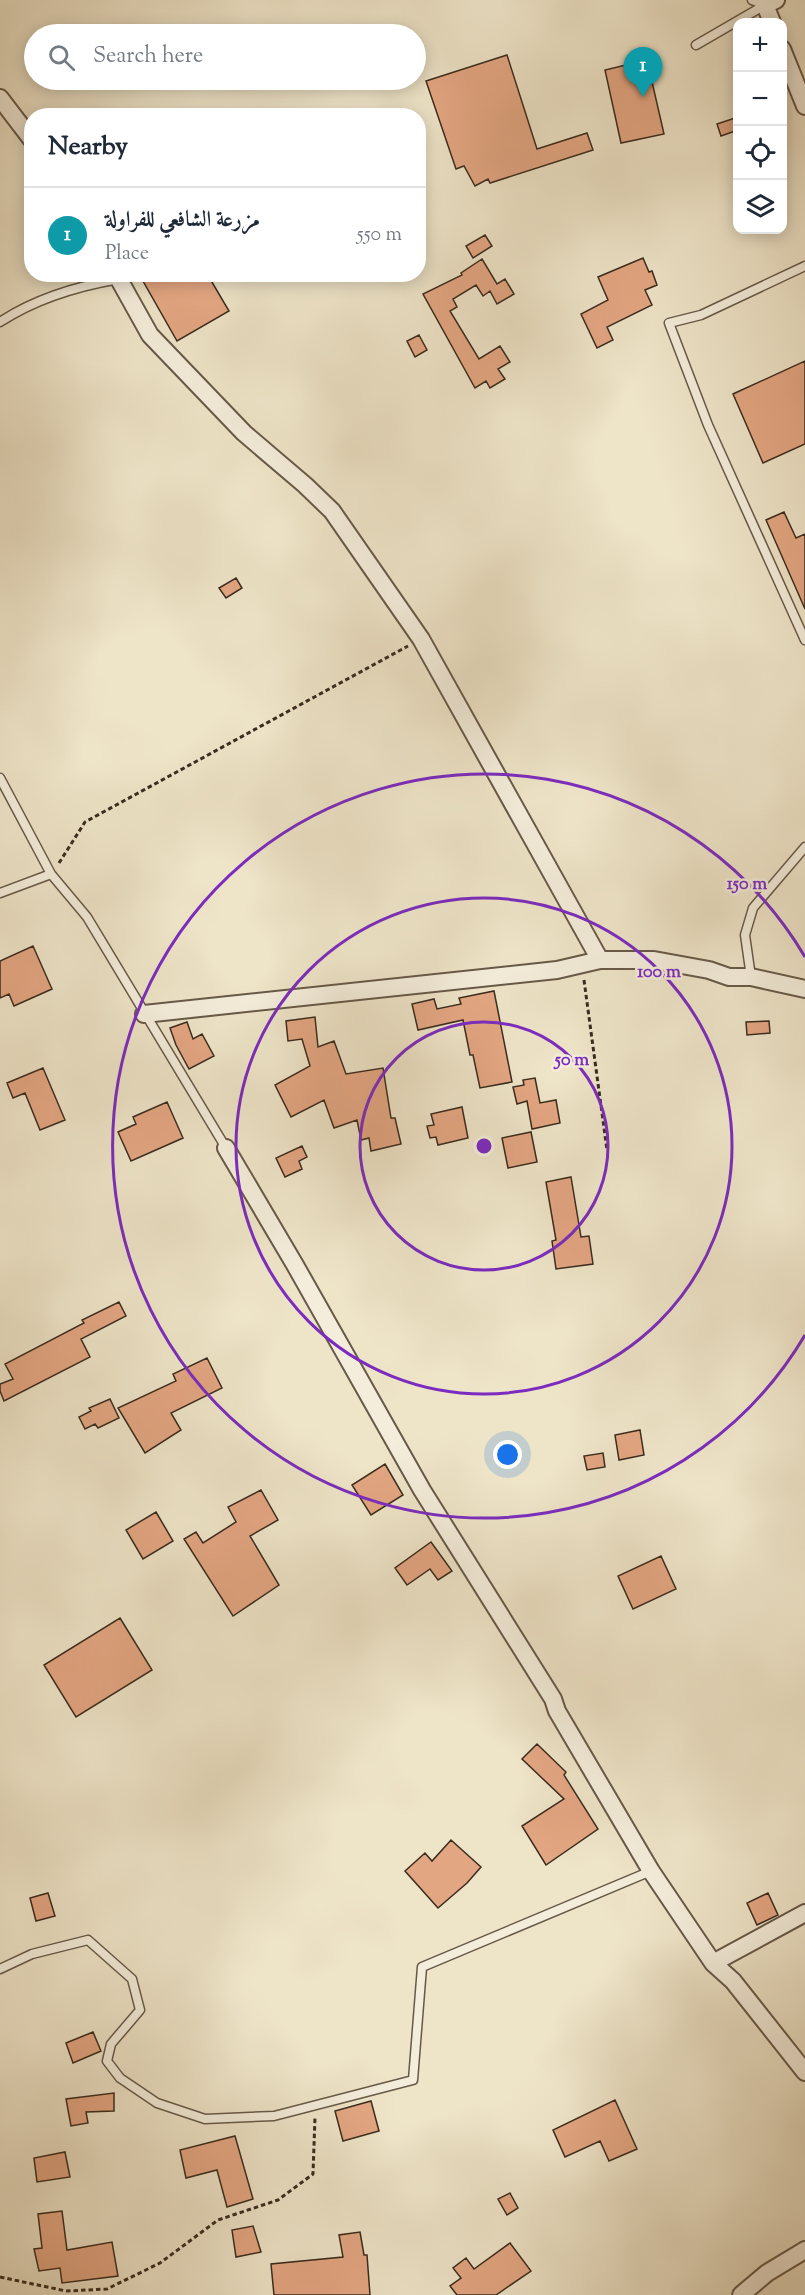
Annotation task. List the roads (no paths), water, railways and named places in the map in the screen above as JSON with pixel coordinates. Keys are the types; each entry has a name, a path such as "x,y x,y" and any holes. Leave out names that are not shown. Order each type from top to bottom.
{"street":[{"path":"764,2 770,18"},
{"path":"787,59 805,106"},
{"path":"0,98 24,130"},
{"path":"121,282 150,335 244,433 305,485 332,512 421,639 600,960"},
{"path":"144,1014 557,970 600,960 654,960 709,970 729,977 751,977 805,989"},
{"path":"226,1148 422,1490 553,1699 557,1711 651,1871 713,1963 732,1981 805,2072"},
{"path":"713,1963 805,1913"},
{"path":"741,2295 767,2273 805,2250"}],"lane":[{"path":"696,45 764,2"},
{"path":"805,267 701,315 669,323 708,425 805,640"},
{"path":"0,322 15,312 96,282"},
{"path":"0,778 51,874 87,918 226,1148"},
{"path":"751,977 745,935 753,908 805,847"},
{"path":"0,893 51,874"},
{"path":"0,1969 32,1954 88,1940 132,1979 140,2010 111,2044 107,2061 120,2078 157,2103 205,2119 274,2116 413,2080 422,1967 651,1871"}],"place":[{"name":"مزرعة الشافعي للفراولة","path":"643,97"}]}
